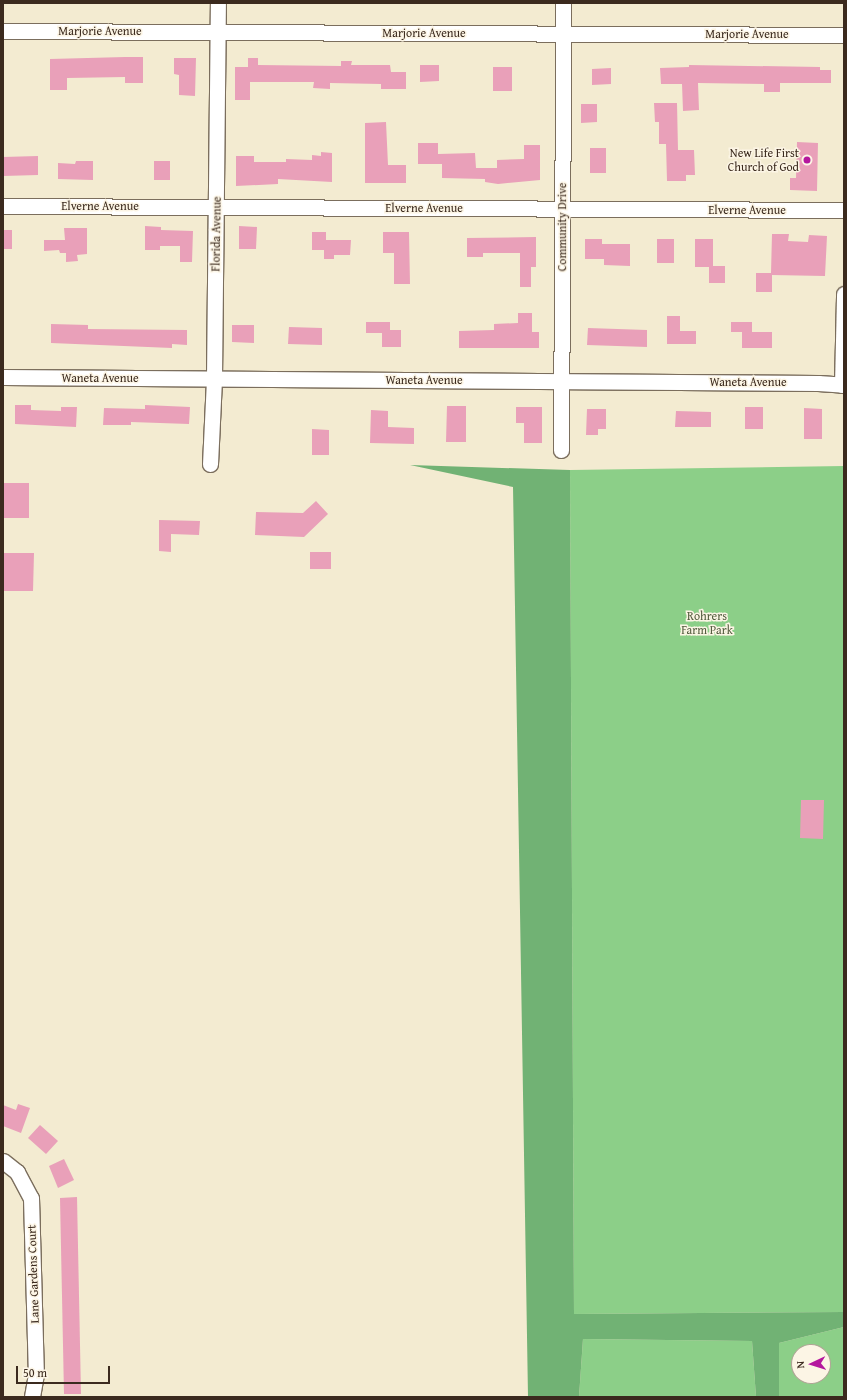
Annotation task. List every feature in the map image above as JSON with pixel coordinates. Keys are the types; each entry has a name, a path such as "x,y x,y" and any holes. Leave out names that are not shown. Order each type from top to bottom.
{"street":[{"name":"Florida Avenue","path":"210,464 214,378 218,3"},
{"name":"Community Drive","path":"561,450 563,3"},
{"name":"Marjorie Avenue","path":"3,31 844,35"},
{"name":"Elverne Avenue","path":"3,206 844,210"},
{"path":"843,385 844,294"},
{"name":"Waneta Avenue","path":"3,377 561,381 843,385"},
{"name":"Lane Gardens Court","path":"3,1161 17,1172 31,1198 36,1374 32,1397"}],"green space":[{"path":"410,465 570,470 574,1314 844,1312 844,1327 779,1343 779,1397 756,1397 752,1341 583,1339 579,1397 528,1397 513,487"},
{"name":"Rohrers Farm Park","path":"844,466 844,1312 574,1314 570,470"},
{"path":"844,1327 844,1397 779,1397 779,1343"},
{"path":"583,1339 752,1341 756,1397 579,1397"}],"building":[{"path":"143,57 143,83 125,83 125,77 67,78 67,90 50,90 50,59"},
{"path":"174,58 196,58 195,96 179,95 179,75 174,74"},
{"path":"248,58 258,58 258,65 341,66 341,61 352,61 351,65 390,65 391,72 406,72 406,89 381,89 381,84 330,83 330,89 313,88 314,82 250,82 250,100 235,100 235,67 248,67"},
{"path":"420,65 439,65 439,81 420,82"},
{"path":"689,65 820,67 820,70 831,70 831,83 780,83 780,92 764,92 764,84 698,83 699,110 683,111 682,84 661,84 660,68 689,67"},
{"path":"493,67 512,67 512,91 493,91"},
{"path":"611,68 611,84 592,85 592,69"},
{"path":"654,103 677,103 678,150 694,150 695,175 686,175 686,181 667,181 666,144 659,144 659,122 655,122"},
{"path":"581,104 597,104 597,122 581,123"},
{"path":"386,122 388,165 406,165 406,183 365,183 365,123"},
{"name":"New Life First Church of God","path":"797,142 818,143 817,191 790,190 790,178 796,178"},
{"path":"418,143 438,143 438,154 475,153 476,168 497,168 497,160 524,159 524,145 540,145 540,180 498,184 485,182 485,179 442,178 442,164 418,164"},
{"path":"590,148 606,148 606,173 590,173"},
{"path":"321,152 332,153 332,182 278,179 278,184 236,186 236,156 254,156 254,162 286,162 286,159 312,160 312,155 321,156"},
{"path":"38,156 38,175 3,176 3,157"},
{"path":"76,161 93,161 93,180 58,179 58,163 75,164"},
{"path":"154,161 170,161 170,180 154,180"},
{"path":"145,226 161,227 161,230 193,231 192,262 180,262 180,246 160,246 160,250 145,250"},
{"path":"239,226 257,227 256,249 239,249"},
{"path":"64,228 87,228 87,254 77,255 78,261 66,262 66,253 60,253 59,250 44,251 44,240 65,240"},
{"path":"3,230 12,230 12,249 3,249"},
{"path":"312,232 326,232 326,240 351,240 350,255 334,255 334,259 324,259 324,250 312,250"},
{"path":"383,232 409,232 410,284 394,284 394,253 383,253"},
{"path":"772,234 789,234 788,241 808,242 809,235 827,236 825,276 772,275 772,292 756,292 756,273 771,273"},
{"path":"536,237 536,267 531,267 531,287 520,287 520,253 483,253 483,257 467,257 467,238"},
{"path":"585,239 602,239 602,244 630,244 630,266 604,265 604,259 585,259"},
{"path":"657,239 674,239 674,263 657,263"},
{"path":"695,239 713,239 713,266 725,266 725,283 709,283 709,267 695,267"},
{"path":"518,313 532,313 532,332 539,332 539,348 459,348 459,331 494,330 494,324 518,323"},
{"path":"667,316 680,316 680,331 696,331 696,344 667,344"},
{"path":"366,322 390,322 390,330 401,330 401,347 382,347 382,333 366,333"},
{"path":"731,322 752,322 752,332 772,332 772,348 742,348 742,332 731,332"},
{"path":"51,324 88,325 88,329 187,330 187,345 172,344 172,348 51,343"},
{"path":"232,325 254,325 254,343 232,342"},
{"path":"289,327 322,328 322,345 288,344"},
{"path":"588,328 647,330 647,347 587,345"},
{"path":"15,405 31,405 31,410 61,411 61,407 77,407 76,427 15,424"},
{"path":"145,405 190,407 189,424 131,422 131,425 103,425 104,408 145,409"},
{"path":"447,406 466,406 466,442 446,442"},
{"path":"516,407 542,407 542,443 524,443 524,423 516,423"},
{"path":"745,407 763,407 763,429 745,429"},
{"path":"804,408 822,409 822,439 804,439"},
{"path":"587,409 606,409 606,429 598,429 598,435 586,435"},
{"path":"371,410 388,411 388,427 414,428 414,444 370,443"},
{"path":"676,411 711,412 711,427 675,427"},
{"path":"312,429 329,430 329,455 312,455"},
{"path":"3,483 29,483 29,518 3,518"},
{"path":"316,501 328,514 304,537 255,535 256,512 303,513"},
{"path":"159,520 200,521 199,535 171,534 171,552 159,551"},
{"path":"310,552 331,552 331,569 310,569"},
{"path":"3,553 34,553 33,591 3,591"},
{"path":"801,800 824,800 823,839 800,838"},
{"path":"18,1104 30,1108 21,1133 3,1126 3,1105 16,1110"},
{"path":"40,1125 58,1141 46,1154 28,1138"},
{"path":"64,1159 74,1180 58,1188 49,1166"},
{"path":"77,1197 81,1394 64,1394 60,1198"}],"place":[{"name":"New Life First Church of God","path":"807,160"}]}
